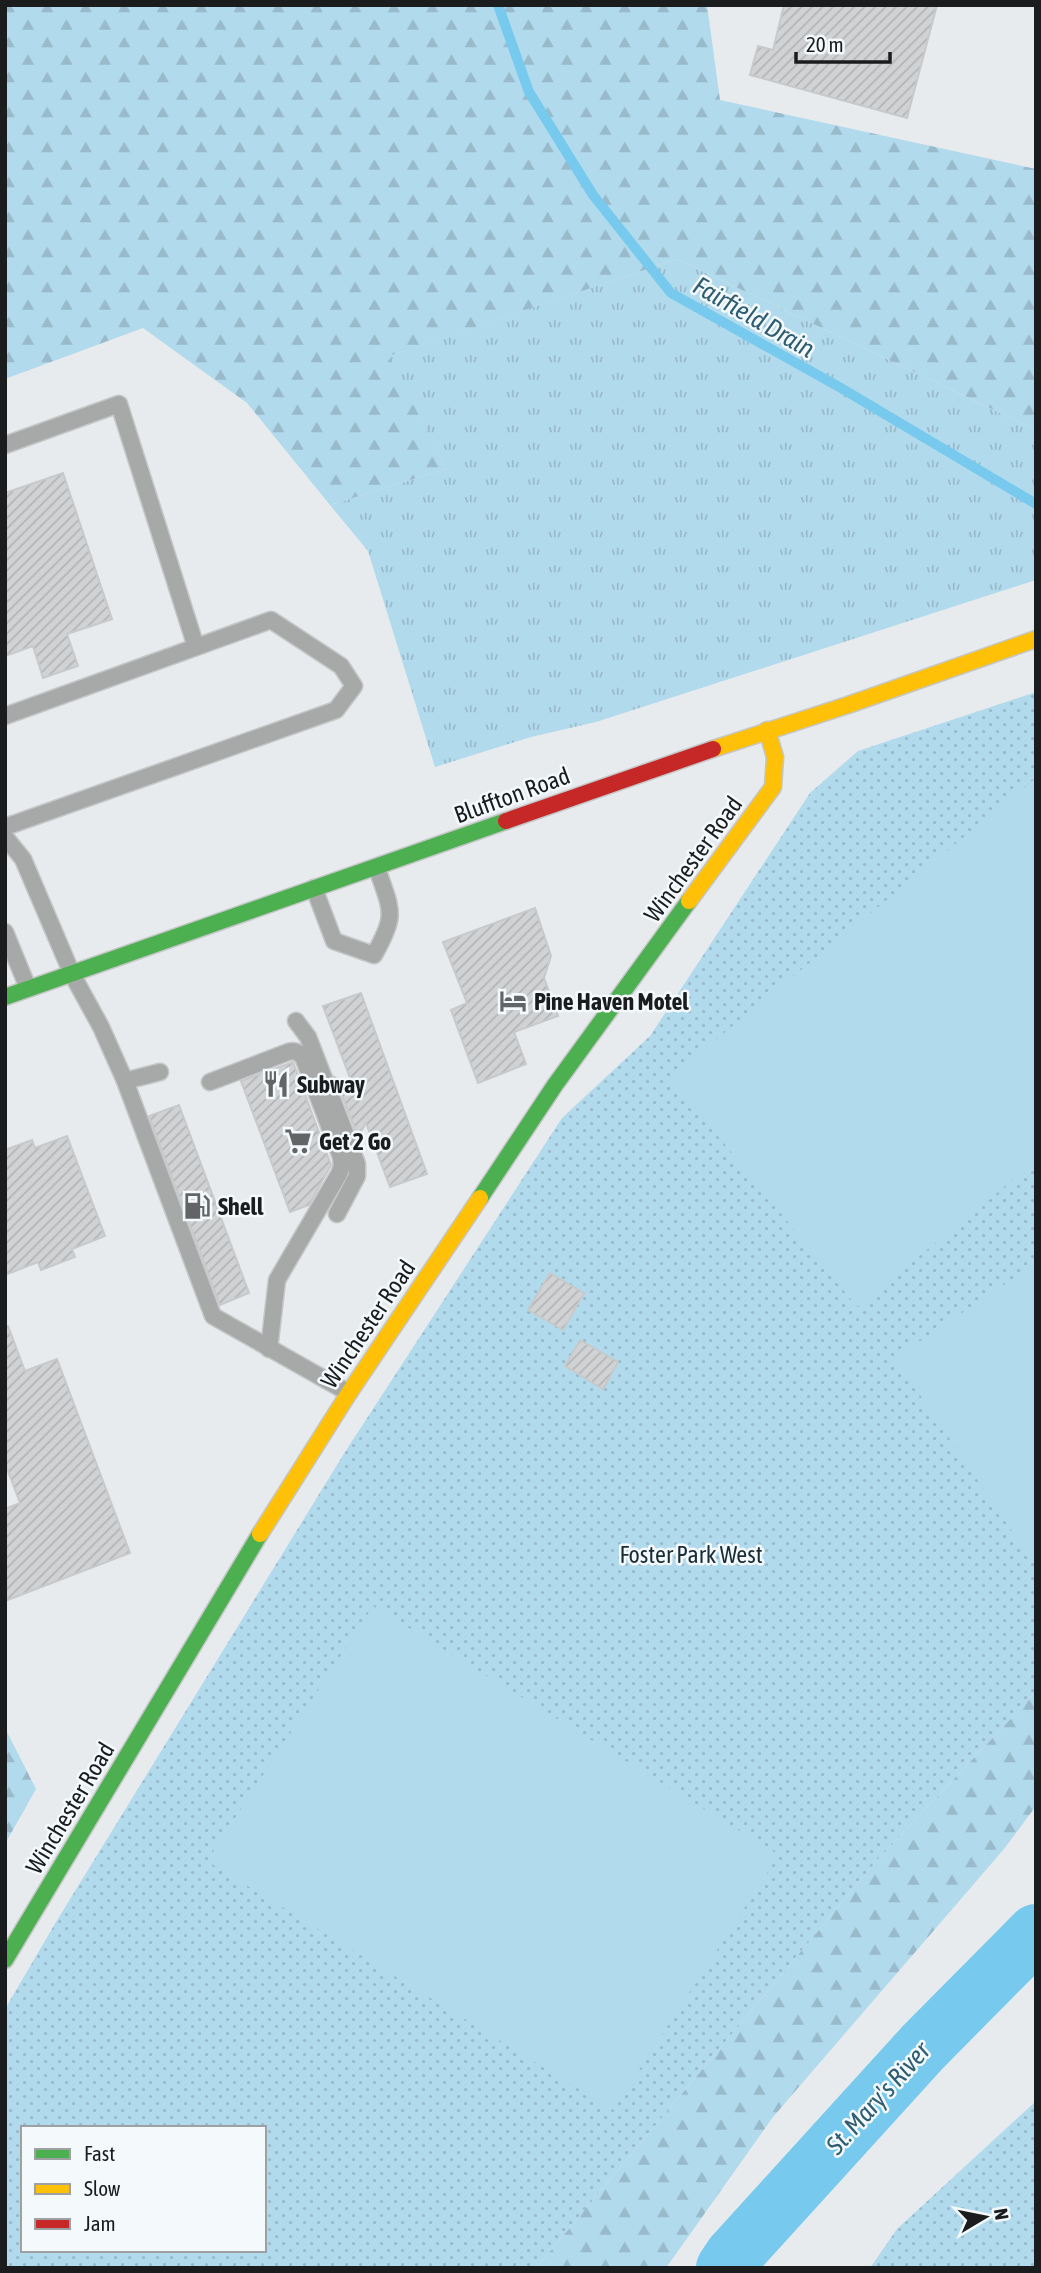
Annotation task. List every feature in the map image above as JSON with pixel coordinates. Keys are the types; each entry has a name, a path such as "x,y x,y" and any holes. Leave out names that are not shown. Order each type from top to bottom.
{"street":[{"name":"Bluffton Road","path":"5,997 767,730 848,705 1036,639"},
{"name":"Winchester Road","path":"5,1961 248,1554 349,1393 555,1085 773,787 775,757 767,730"}],"lane":[{"path":"5,445 119,404 196,647"},
{"path":"5,716 271,620 341,666 354,686 336,710 5,827"},
{"path":"5,837 23,859 72,974 101,1027 125,1081 213,1315 349,1393"},
{"path":"314,888 334,941 374,955 388,932 391,913 377,868"},
{"path":"5,932 29,989"},
{"path":"296,1021 308,1037 357,1164 357,1176 337,1214"},
{"path":"210,1082 288,1052 299,1053 341,1157 339,1174 277,1280 270,1349"},
{"path":"125,1081 160,1072"}],"green space":[{"path":"5,5 707,5 720,100 1036,169 1036,430 677,259 389,356 446,469 330,505 247,403 143,328 5,379"},
{"path":"677,259 1036,430 1036,580 596,722 531,737 435,767 368,551 330,505 446,469 388,356"},
{"name":"Foster Park West","path":"1036,692 1036,1692 879,1858 536,2268 5,2268 5,2009 345,1452 562,1118 650,1036 810,793 858,751"},
{"path":"1036,778 1036,1161 857,1307 670,1077"},
{"path":"1036,1263 1036,1567 895,1358"},
{"path":"373,1606 779,1855 613,2110 207,1861"},
{"path":"1036,1692 1036,1806 1004,1849 773,2117 666,2268 536,2268 879,1858"},
{"path":"5,1728 36,1789 5,1844"},
{"path":"1036,2101 1036,2268 870,2268 897,2229"}],"building":[{"path":"784,5 937,5 907,118 750,75 758,46 773,50"},
{"path":"63,473 112,619 67,634 78,666 43,678 33,646 5,656 5,493"},
{"name":"Pine Haven Motel","path":"535,908 551,956 544,978 558,1016 514,1032 526,1064 478,1083 451,1010 467,1003 443,942"},
{"path":"361,993 427,1174 390,1187 366,1123 358,1137 335,1077 353,1086 323,1006"},
{"name":"Get 2 Go","path":"293,1062 331,1165 309,1205 290,1212 241,1081"},
{"name":"Shell","path":"179,1105 249,1293 220,1305 149,1116"},
{"path":"67,1136 105,1236 72,1249 75,1257 41,1270 38,1262 5,1275 5,1150 32,1140 35,1148"},
{"path":"550,1273 584,1293 563,1330 528,1310"},
{"path":"5,1326 8,1326 25,1371 57,1359 130,1553 5,1601 5,1509 20,1503 5,1463"},
{"path":"580,1340 618,1362 603,1389 565,1366"}],"waterway":[{"name":"Fairfield Drain","path":"498,5 529,92 593,195 671,293 841,388 1036,504"},
{"name":"St. Mary's River","path":"725,2268 923,2047 1036,1933"}],"traffic: fast":[{"path":"5,997 506,821"},
{"path":"480,1198 555,1085 689,901"},
{"path":"5,1960 260,1534"}],"traffic: slow":[{"path":"713,749 1036,639"},
{"path":"689,901 773,787 775,757 767,730"},
{"path":"260,1534 349,1393 480,1198"}],"traffic: jam":[{"path":"506,821 713,749"}],"place":[{"name":"Pine Haven Motel","path":"513,1001"},
{"name":"Subway","path":"276,1084"},
{"name":"Get 2 Go","path":"298,1141"},
{"name":"Shell","path":"197,1206"}]}
